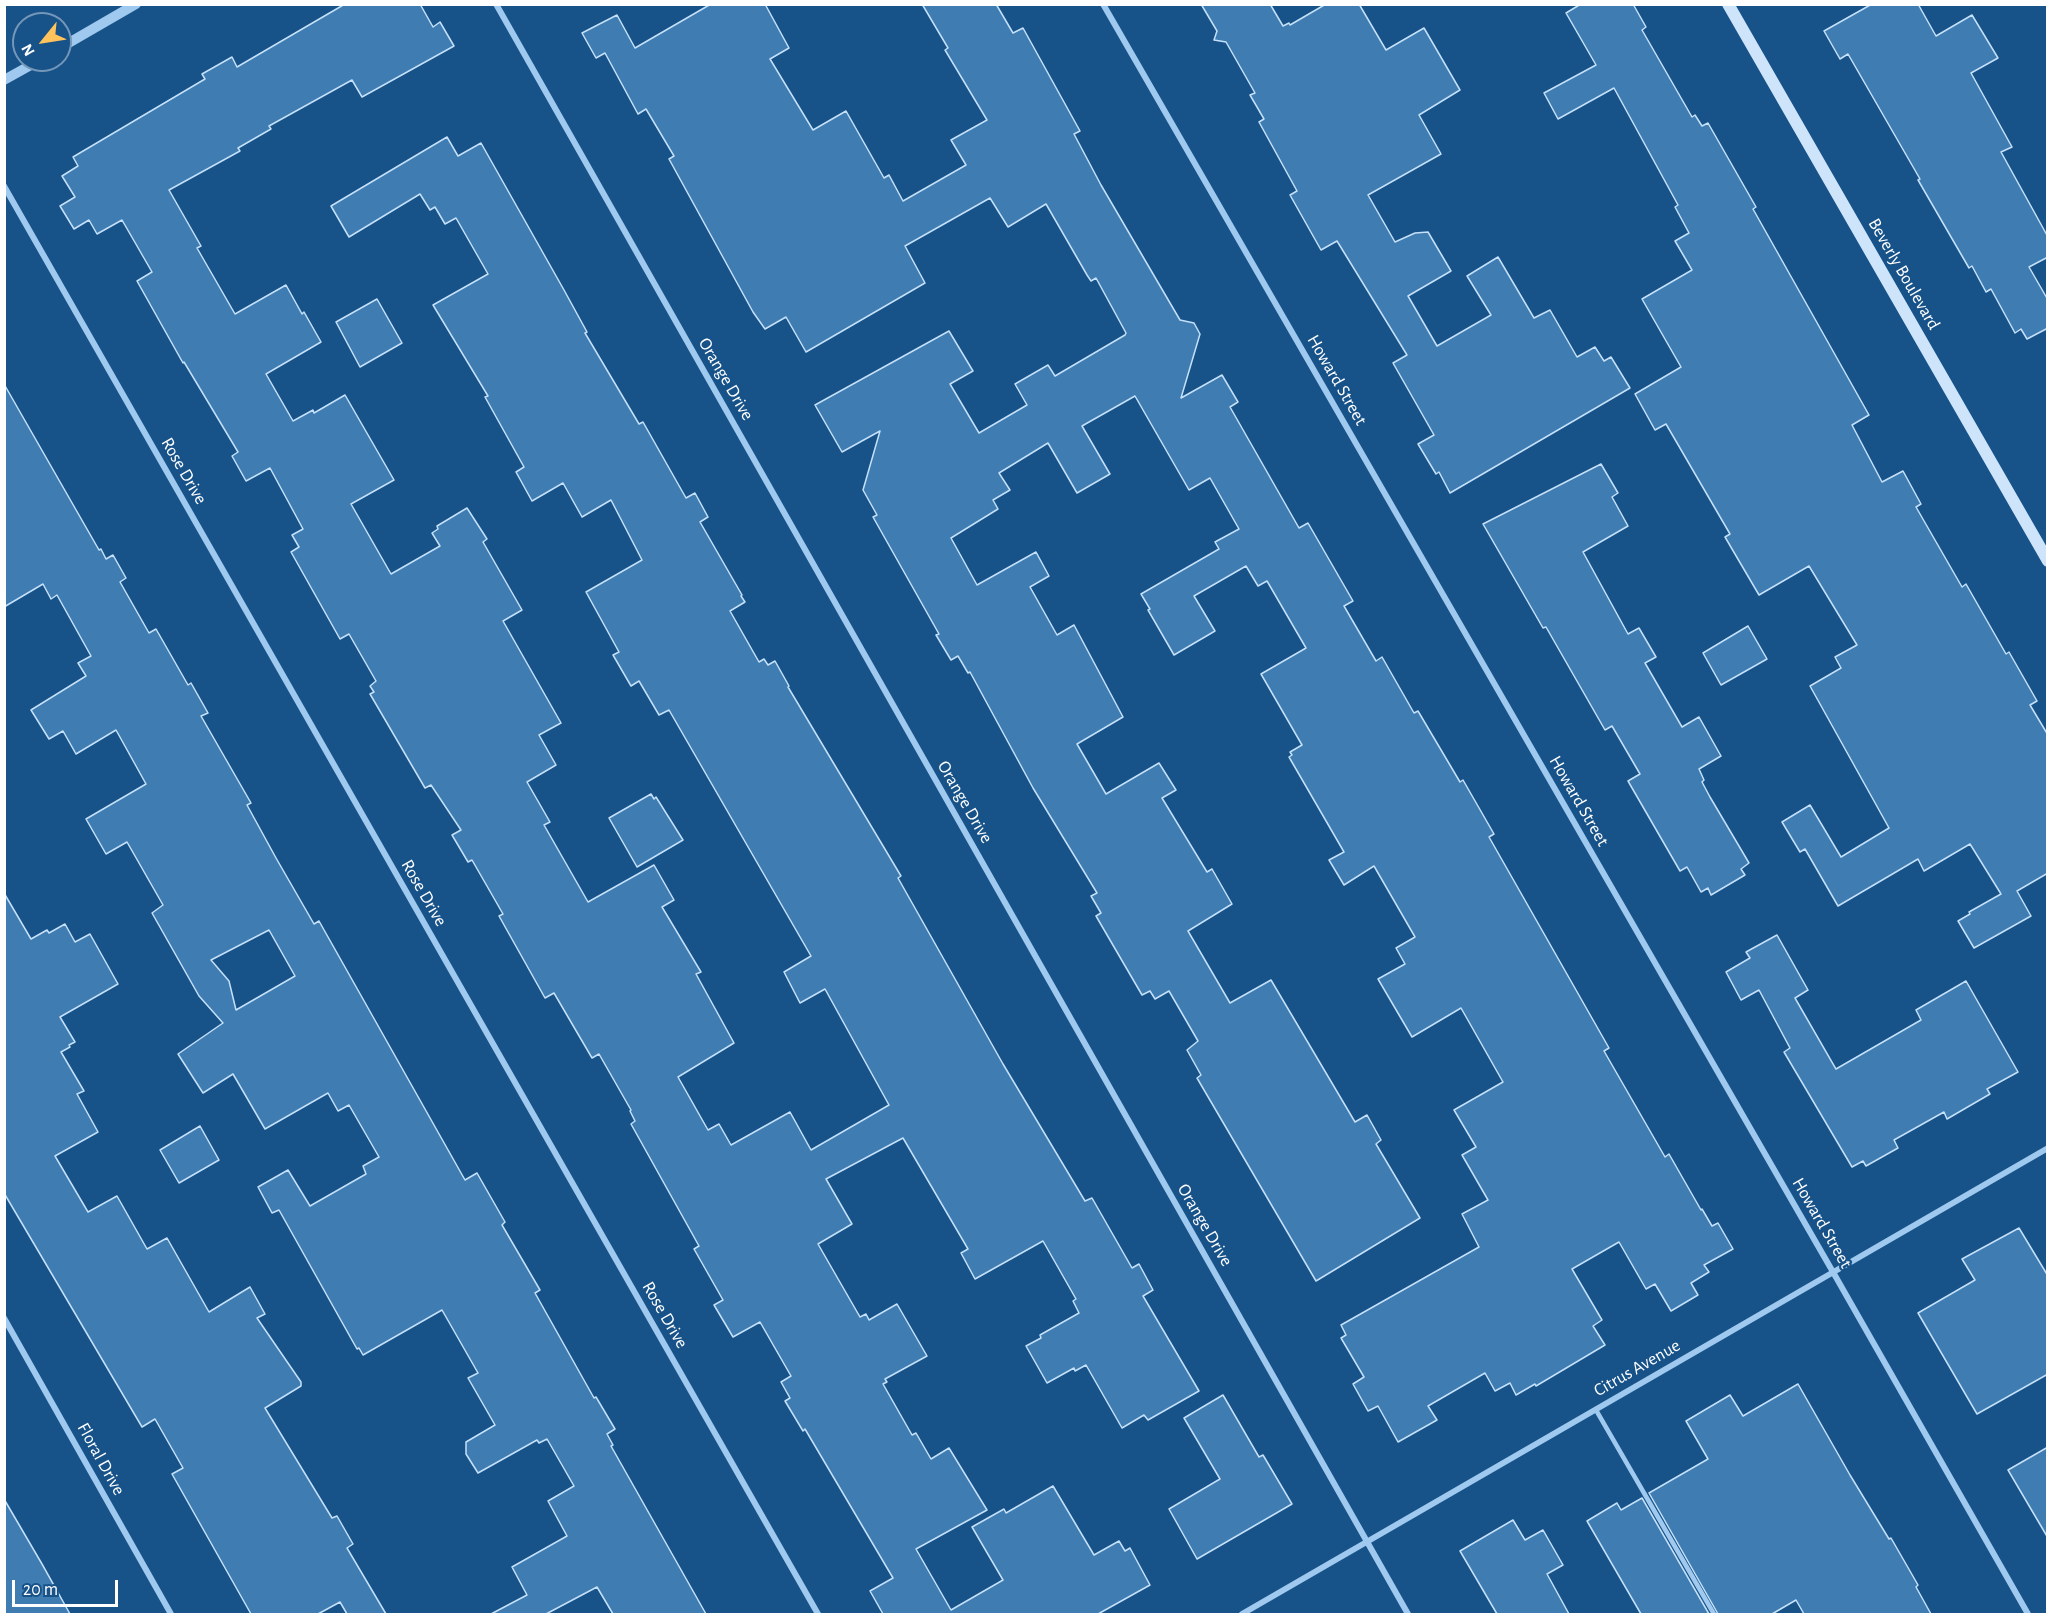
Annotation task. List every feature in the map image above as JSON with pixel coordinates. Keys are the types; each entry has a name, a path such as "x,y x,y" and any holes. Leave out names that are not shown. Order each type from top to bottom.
{"main road":[{"name":"Beverly Boulevard","path":"1728,4 2048,561"}],"street":[{"path":"72,41 136,4"},
{"name":"Orange Drive","path":"496,4 1408,1614"},
{"name":"Howard Street","path":"1102,4 2028,1614"},
{"path":"4,80 18,72"},
{"name":"Rose Drive","path":"4,186 818,1614"},
{"name":"Citrus Avenue","path":"1242,1614 2047,1150"},
{"name":"Floral Drive","path":"4,1318 171,1614"}],"lane":[{"path":"1596,1410 1714,1614"}],"building":[{"path":"345,4 420,4 433,27 440,22 454,46 362,97 352,80 269,126 271,129 238,148 240,151 169,190 201,246 197,248 235,314 286,285 302,314 304,312 321,342 266,374 293,421 313,410 314,413 345,395 394,480 351,504 391,574 440,546 432,533 438,529 437,526 467,508 487,539 483,542 522,610 503,621 561,723 539,735 556,765 527,782 550,822 544,825 588,902 654,865 674,900 662,907 701,972 696,974 734,1043 678,1077 708,1130 719,1124 731,1145 790,1112 811,1150 889,1105 825,989 800,1003 784,972 811,956 669,710 659,715 639,681 631,686 613,655 619,652 586,592 642,560 611,500 582,517 563,483 532,501 516,472 524,467 485,397 488,396 433,305 488,274 456,218 445,224 435,207 430,210 420,194 349,237 331,206 447,137 458,156 481,143 587,332 585,333 639,424 643,422 686,498 695,493 708,517 700,522 745,602 730,611 759,662 764,659 768,665 775,661 788,687 901,876 898,878 1003,1064 1085,1201 1092,1198 1132,1268 1139,1264 1153,1290 1143,1296 1199,1391 1148,1420 1144,1415 1122,1428 1086,1365 1075,1371 1074,1368 1047,1383 1026,1346 1041,1338 1040,1335 1079,1313 1073,1301 1076,1299 1043,1241 975,1279 961,1253 968,1249 903,1138 826,1179 852,1224 818,1244 860,1317 866,1314 869,1320 897,1304 927,1356 885,1379 887,1382 883,1384 912,1435 916,1433 931,1459 949,1448 987,1510 916,1549 951,1610 1003,1580 972,1527 1004,1509 1006,1513 1053,1486 1094,1555 1119,1541 1125,1551 1130,1548 1150,1585 1098,1614 883,1614 870,1591 893,1578 805,1429 803,1431 785,1401 790,1398 781,1382 791,1376 760,1322 733,1337 714,1305 723,1300 694,1249 699,1246 631,1124 635,1121 631,1110 599,1054 592,1058 554,993 545,998 499,916 503,914 472,860 468,862 452,835 461,830 431,785 425,788 370,694 374,692 370,686 376,681 349,634 340,639 291,552 299,547 292,535 303,529 270,468 246,481 232,456 238,452 183,363 137,281 152,272 122,220 97,234 89,220 74,229 60,206 75,197 62,176 78,166 73,157 205,79 202,74 232,57 237,67"},
{"path":"711,4 765,4 789,48 770,59 813,130 846,111 884,178 889,175 903,201 966,165 951,140 987,120 945,50 948,48 922,4 996,4 1013,33 1023,28 1080,131 1074,134 1101,185 1180,320 1194,323 1200,334 1181,398 1222,375 1238,402 1230,407 1299,528 1308,523 1353,601 1344,606 1376,661 1382,657 1414,713 1418,711 1460,782 1463,780 1494,834 1489,837 1609,1048 1604,1051 1665,1157 1669,1154 1701,1210 1712,1226 1718,1223 1733,1249 1704,1265 1709,1272 1691,1283 1698,1295 1671,1311 1655,1284 1646,1289 1619,1242 1572,1269 1602,1320 1593,1326 1605,1345 1536,1386 1535,1384 1516,1395 1510,1383 1495,1391 1485,1373 1428,1406 1437,1420 1398,1442 1378,1406 1368,1411 1353,1384 1364,1377 1341,1338 1346,1335 1341,1325 1479,1247 1462,1214 1488,1200 1462,1155 1476,1147 1454,1110 1503,1082 1461,1008 1412,1037 1378,979 1405,964 1396,948 1415,937 1374,866 1344,885 1329,860 1344,852 1289,757 1292,755 1290,752 1302,745 1261,674 1306,648 1267,581 1258,586 1246,566 1194,596 1215,631 1174,655 1141,594 1219,549 1215,542 1239,529 1210,478 1189,490 1135,396 1082,426 1110,474 1077,493 1048,443 999,473 1010,490 993,500 998,509 951,538 977,585 1036,552 1049,576 1030,587 1057,635 1074,625 1123,717 1077,744 1106,794 1159,763 1176,790 1162,798 1207,872 1212,869 1232,904 1188,931 1230,1003 1271,980 1355,1122 1367,1115 1381,1140 1376,1144 1420,1218 1316,1281 1197,1078 1201,1075 1187,1050 1198,1041 1169,991 1155,999 1150,991 1142,995 1096,916 1101,913 1091,896 1097,893 1033,788 970,672 968,673 958,656 951,660 936,635 939,634 873,517 877,515 863,490 880,431 842,452 815,405 949,331 973,371 950,384 979,433 1027,405 1015,384 1048,365 1055,376 1126,333 1096,278 1091,281 1046,204 1008,227 990,198 905,246 925,283 806,352 786,317 765,329 753,312 669,159 674,156 646,109 638,114 605,53 596,58 582,33 617,15 635,48"},
{"path":"1201,4 1270,4 1283,26 1289,23 1290,25 1326,4 1359,4 1386,50 1424,28 1460,90 1419,115 1441,154 1368,195 1395,242 1415,233 1428,232 1451,271 1408,296 1437,346 1491,315 1467,276 1498,257 1534,318 1550,310 1577,357 1595,347 1604,361 1611,357 1630,388 1450,493 1439,472 1436,474 1418,444 1434,435 1393,363 1407,355 1337,241 1321,250 1290,195 1297,191 1259,122 1264,119 1250,95 1255,93 1226,42 1214,40 1217,31"},
{"path":"1581,4 1633,4 1646,27 1642,30 1692,117 1695,115 1702,126 1708,123 1756,207 1753,209 1869,415 1852,425 1882,482 1903,471 1921,504 1916,507 1962,587 1966,584 2006,654 2009,652 2037,701 2030,705 2048,735 2048,873 2017,891 2031,916 1974,948 1958,921 2001,894 1970,844 1924,871 1918,859 1838,906 1805,849 1800,852 1782,822 1810,805 1841,857 1889,828 1810,686 1841,668 1835,657 1857,645 1809,566 1759,595 1725,537 1730,534 1666,424 1655,430 1635,394 1681,367 1642,299 1692,270 1675,241 1689,233 1675,207 1678,205 1614,88 1558,119 1544,93 1596,65 1566,13"},
{"path":"1872,4 1918,4 1936,36 1972,15 1998,58 1971,73 2012,147 2001,152 2048,237 2048,257 2029,267 2048,300 2048,328 2027,339 2021,329 2015,333 1991,289 1986,292 1972,266 1969,268 1848,54 1840,59 1824,31"},
{"path":"377,299 402,343 360,367 336,322"},
{"path":"4,384 99,550 101,549 106,559 113,555 126,578 120,582 149,633 156,629 188,685 191,683 208,713 201,716 251,803 247,805 276,858 314,924 319,921 465,1180 477,1173 505,1222 502,1225 540,1290 535,1293 594,1398 596,1397 615,1429 607,1434 613,1445 611,1446 706,1614 613,1614 597,1587 546,1614 491,1614 527,1595 512,1567 567,1536 548,1501 574,1486 547,1439 539,1443 537,1440 478,1473 466,1454 466,1442 495,1425 468,1378 478,1373 442,1310 363,1355 359,1348 357,1349 279,1210 272,1213 258,1187 288,1170 310,1206 366,1174 363,1166 379,1157 349,1105 338,1111 328,1093 265,1129 233,1074 203,1093 178,1054 223,1023 199,996 152,913 163,905 127,842 106,854 86,819 146,784 116,730 76,754 63,731 49,739 31,710 86,676 78,663 91,656 57,595 51,599 43,584 4,607","holes":["269,930 295,976 236,1010 229,981 211,960"]},
{"path":"1601,464 1618,493 1612,497 1628,526 1583,552 1628,634 1639,628 1656,657 1645,663 1682,727 1699,717 1721,756 1699,769 1704,780 1702,782 1749,863 1741,869 1745,875 1711,895 1708,888 1701,892 1687,867 1680,871 1628,781 1640,774 1612,726 1605,730 1483,524"},
{"path":"1748,626 1767,659 1721,685 1703,653"},
{"path":"651,794 654,799 656,797 683,840 637,867 609,818"},
{"path":"4,893 31,939 65,924 75,942 90,934 118,984 60,1017 75,1042 61,1052 84,1091 77,1094 98,1132 55,1156 88,1212 117,1196 147,1249 167,1238 209,1312 250,1287 265,1314 257,1318 301,1382 301,1386 265,1408 332,1518 337,1516 353,1544 347,1548 386,1614 347,1614 340,1602 318,1614 251,1614 172,1474 183,1468 155,1419 142,1427 4,1193"},
{"path":"1777,935 1808,990 1795,998 1836,1069 1921,1020 1916,1010 1966,981 2018,1072 1987,1089 1990,1094 1947,1119 1944,1112 1894,1140 1898,1148 1866,1166 1863,1161 1852,1167 1784,1052 1790,1048 1759,990 1741,1000 1726,972 1750,958 1746,952"},
{"path":"200,1126 219,1160 179,1183 160,1150"},
{"path":"2019,1228 2048,1276 2048,1374 1977,1414 1918,1313 1975,1280 1962,1259"},
{"path":"1798,1384 1850,1475 1889,1539 1891,1538 1918,1585 1916,1587 1931,1614 1804,1614 1796,1600 1772,1614 1718,1614 1649,1493 1708,1459 1686,1421 1730,1395 1743,1416"},
{"path":"1223,1395 1259,1457 1263,1455 1292,1504 1197,1559 1169,1509 1220,1479 1184,1418"},
{"path":"2048,1447 2048,1538 2008,1470"},
{"path":"1642,1498 1709,1614 1641,1614 1587,1521 1617,1503 1621,1510"},
{"path":"4,1499 42,1564 70,1614 4,1614"},
{"path":"1513,1520 1525,1540 1543,1530 1563,1565 1547,1574 1569,1614 1497,1614 1460,1551"}]}
